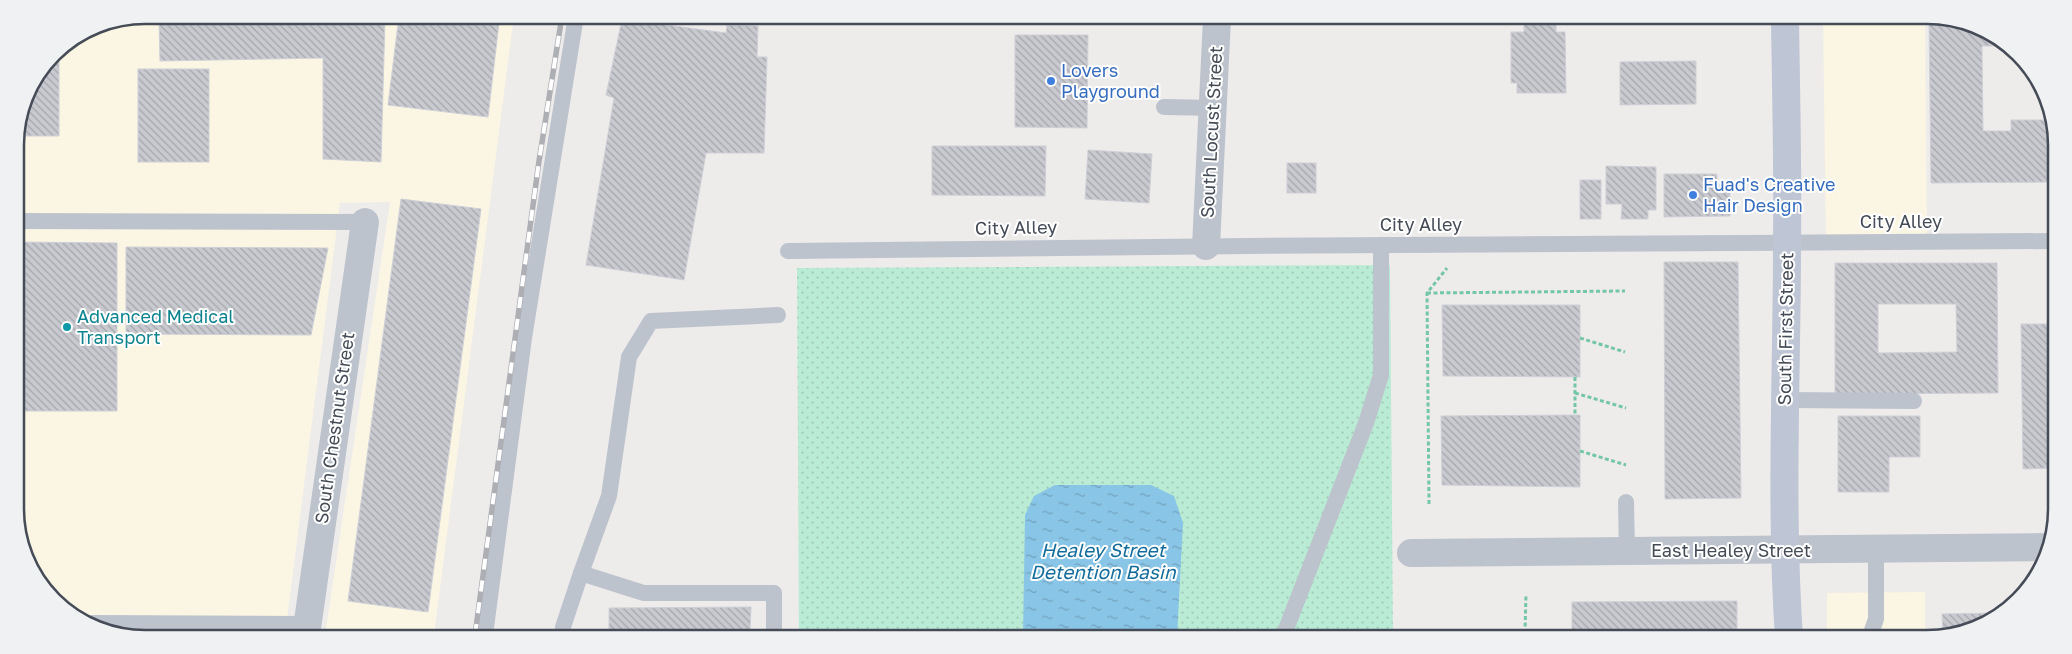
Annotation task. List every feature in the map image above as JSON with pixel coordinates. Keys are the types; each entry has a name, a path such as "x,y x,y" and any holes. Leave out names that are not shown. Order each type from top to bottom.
{"street":[{"name":"South Locust Street","path":"1206,246 1217,24"},
{"name":"South First Street","path":"1785,24 1787,243 1784,400 1789,630"},
{"name":"South Chestnut Street","path":"307,630 364,222"},
{"name":"East Healey Street","path":"1411,553 1876,551 2042,548"}],"lane":[{"path":"486,630 524,338 575,24"},
{"path":"1164,107 1214,108"},
{"path":"24,221 364,222"},
{"name":"City Alley","path":"788,251 1206,246 2048,242"},
{"path":"1286,630 1366,423 1381,375 1381,245"},
{"path":"563,630 581,572 609,496 629,357 651,321 778,315"},
{"path":"1784,400 1914,401"},
{"path":"1626,502 1627,552"},
{"path":"1872,630 1876,619 1876,551"},
{"path":"581,572 644,593 774,593 774,630"},
{"path":"106,623 307,630"}],"path":[{"path":"1429,504 1426,293 1467,245"},
{"path":"1426,293 1625,291"},
{"path":"1580,338 1625,352"},
{"path":"1575,377 1575,414"},
{"path":"1575,393 1626,408"},
{"path":"1580,451 1626,465"},
{"path":"1525,630 1526,594"}],"shaded area":[{"path":"137,24 513,24 435,630 326,630 390,202 340,203 286,630 129,629 99,621 84,614 59,595 44,576 30,548 24,517 24,137 28,114 40,84 54,65 71,49 99,33 121,26"},
{"path":"1823,24 1925,24 1927,242 1826,243"},
{"path":"1925,592 1925,630 1827,630 1827,593"}],"green space":[{"path":"1390,265 1393,630 799,630 797,268"}],"water":[{"name":"Healey Street Detention Basin","path":"1055,485 1151,485 1174,496 1183,523 1177,630 1023,630 1025,515 1034,496"}],"building":[{"path":"159,24 385,24 381,162 323,159 323,58 160,61"},
{"path":"398,24 499,24 488,117 388,105"},
{"path":"621,24 659,24 726,33 727,25 758,26 757,57 767,57 764,153 706,153 684,280 586,265 614,98 606,95"},
{"path":"1524,24 1556,24 1556,32 1565,32 1566,93 1517,93 1517,83 1511,83 1511,32 1524,32"},
{"path":"1929,24 1958,28 1981,36 1997,46 1982,46 1983,131 2011,131 2011,120 2046,120 2048,137 2048,182 1931,183"},
{"name":"Lovers Playground","path":"1015,35 1088,35 1087,128 1015,127"},
{"path":"59,60 59,136 24,136 28,114 36,91"},
{"path":"1696,61 1696,104 1620,105 1620,62"},
{"path":"138,69 209,69 209,162 138,162"},
{"path":"932,146 1046,146 1045,196 932,195"},
{"path":"1088,150 1152,154 1149,203 1085,199"},
{"path":"1287,163 1316,163 1316,193 1287,193"},
{"path":"1606,166 1656,167 1656,210 1648,210 1648,219 1621,219 1622,204 1606,204"},
{"path":"1664,174 1717,174 1717,184 1730,184 1730,216 1664,217"},
{"path":"1580,180 1601,180 1601,219 1580,219"},
{"path":"401,199 481,209 428,612 348,601"},
{"name":"Advanced Medical Transport","path":"24,242 117,243 117,411 24,411"},
{"path":"126,247 328,248 311,335 126,334"},
{"path":"1664,262 1738,262 1741,498 1665,499"},
{"path":"1835,263 1997,263 1998,393 1835,394","holes":["1878,304 1956,304 1957,352 1878,353"]},
{"path":"1442,305 1580,305 1580,377 1443,376"},
{"path":"2021,324 2048,324 2048,468 2023,469"},
{"path":"1580,415 1580,487 1442,485 1441,416"},
{"path":"1838,416 1920,416 1920,457 1889,457 1889,492 1838,492"},
{"path":"1737,601 1737,630 1572,630 1572,602"},
{"path":"751,607 750,630 609,630 609,608"},
{"path":"1989,613 1973,621 1943,629 1942,614"}],"railway":[{"path":"476,630 539,161 561,24"}],"place":[{"name":"Lovers Playground","path":"1051,81"},
{"name":"Fuad's Creative Hair Design","path":"1693,195"},
{"name":"Advanced Medical Transport","path":"67,327"}]}
